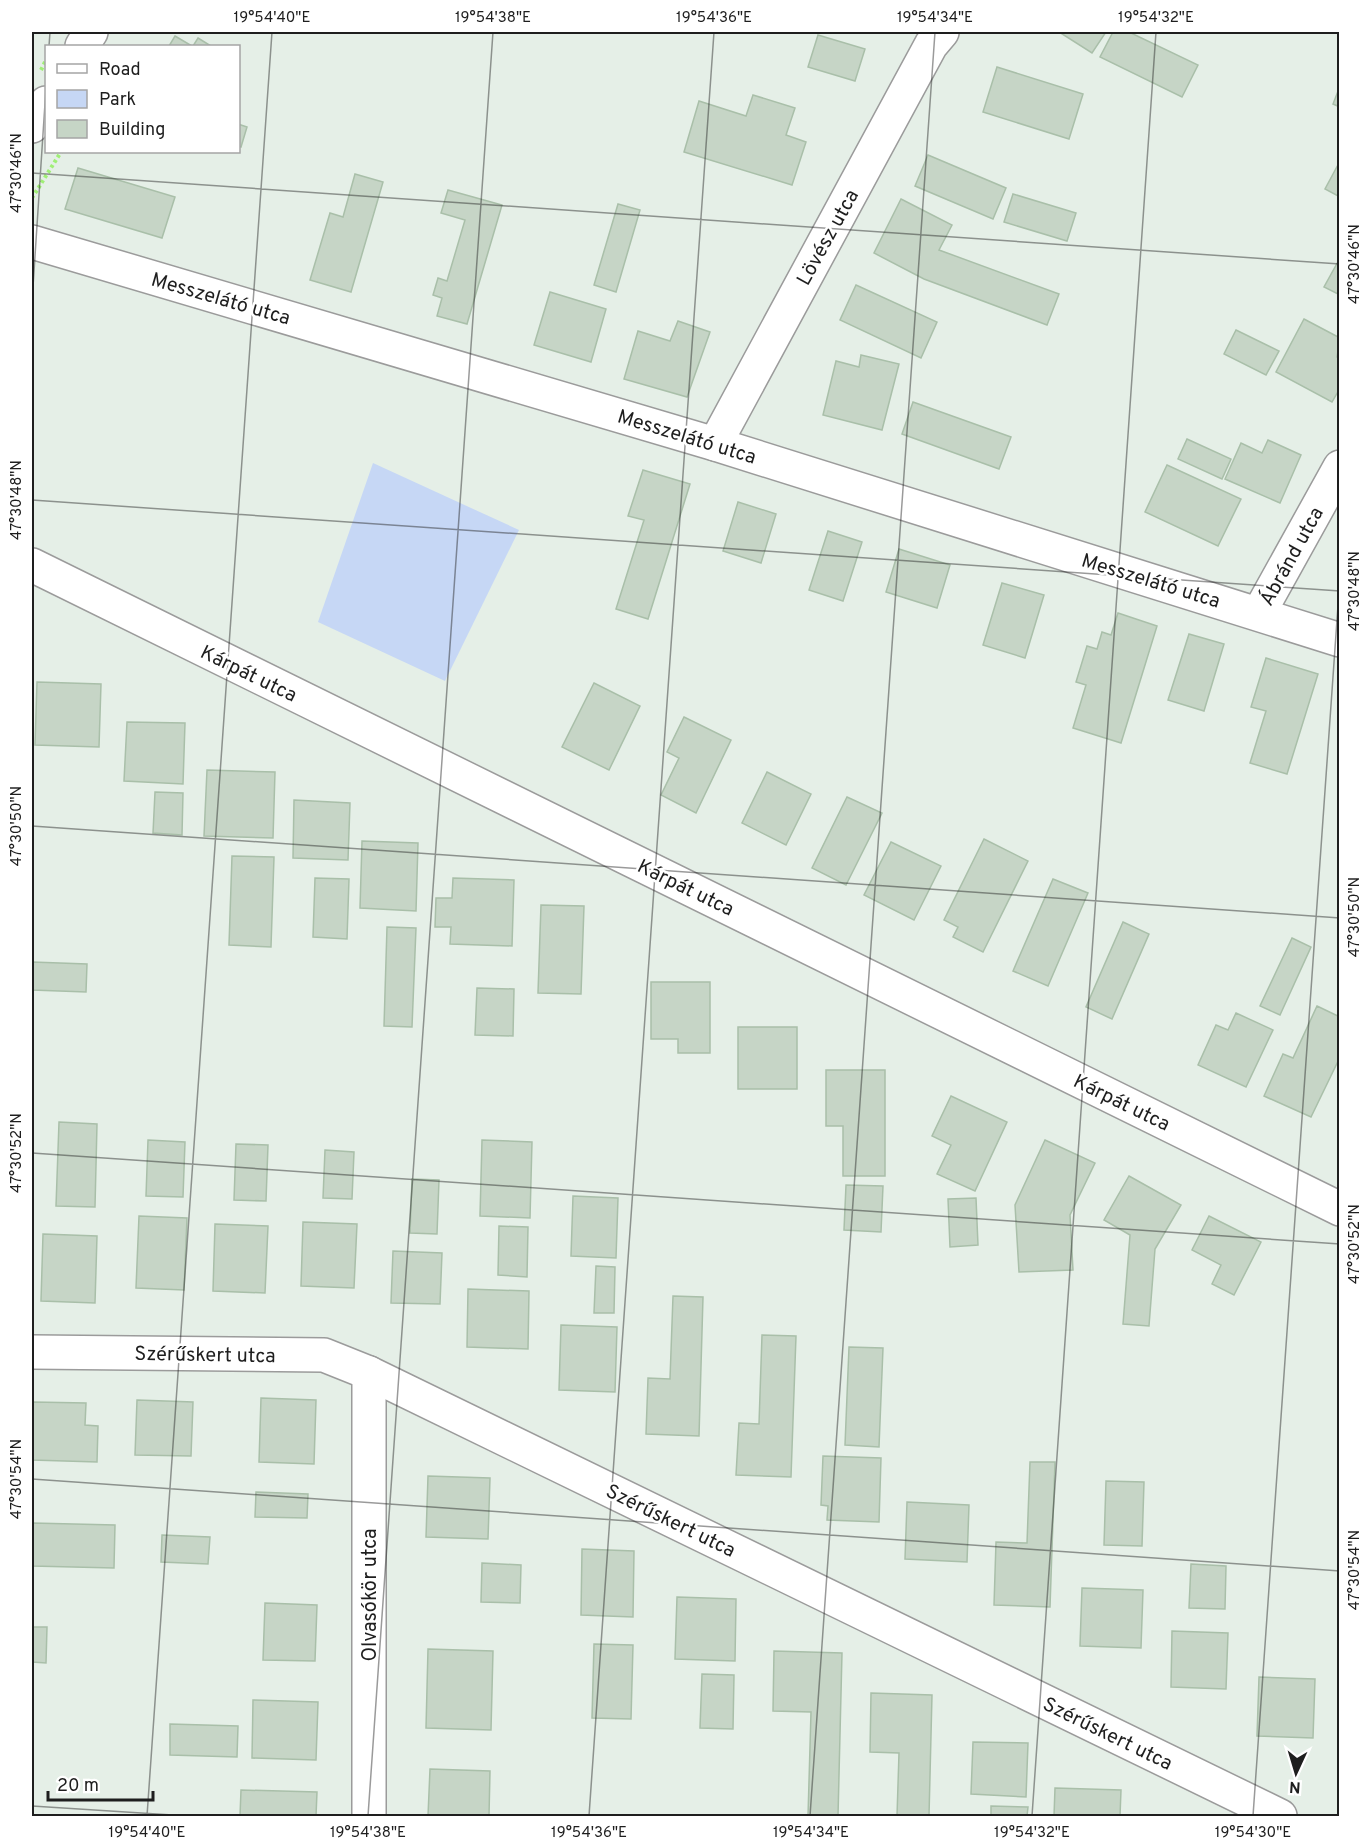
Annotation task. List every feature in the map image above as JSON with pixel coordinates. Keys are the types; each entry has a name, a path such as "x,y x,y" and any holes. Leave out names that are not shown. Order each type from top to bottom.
{"street":[{"path":"83,45 91,32"},
{"name":"Lövész utca","path":"715,444 931,45 942,32"},
{"path":"32,126 45,105"},
{"name":"Messzelátó utca","path":"32,242 715,444 1340,640"},
{"name":"Ábránd utca","path":"1259,613 1340,467"},
{"name":"Kárpát utca","path":"32,566 1340,1209"},
{"name":"Szérűskert utca","path":"32,1352 324,1355 369,1373 1280,1816"},
{"name":"Olvasókör utca","path":"369,1373 369,1816"}],"path":[{"path":"32,198 60,153"}],"green space":[{"path":"373,463 519,530 445,681 318,622"}],"building":[{"path":"1059,32 1106,32 1092,53"},
{"path":"1113,32 1129,32 1198,65 1182,97 1100,57"},
{"path":"818,35 865,49 855,81 808,67"},
{"path":"175,36 190,45 170,45"},
{"path":"198,38 209,45 194,45"},
{"path":"997,67 1083,94 1069,139 983,112"},
{"path":"1340,86 1340,107 1333,104"},
{"path":"753,95 795,108 786,135 806,142 792,185 684,152 699,101 746,116"},
{"path":"240,125 247,127 240,147"},
{"path":"928,155 1006,188 993,219 915,186"},
{"path":"1340,161 1340,197 1325,189"},
{"path":"78,168 175,197 162,238 65,209"},
{"path":"355,174 383,182 351,292 310,280 330,213 343,217"},
{"path":"448,190 502,205 467,324 437,316 442,298 433,295 438,278 447,281 465,220 441,213"},
{"path":"1013,194 1076,213 1067,241 1004,222"},
{"path":"901,199 952,225 939,250 1059,294 1047,325 924,279 874,253"},
{"path":"618,204 640,210 616,292 594,285"},
{"path":"1340,258 1340,295 1324,287"},
{"path":"856,285 937,322 921,358 840,320"},
{"path":"550,292 606,309 591,362 534,345"},
{"path":"1304,319 1340,338 1337,357 1340,358 1340,388 1332,402 1276,372"},
{"path":"678,321 710,332 687,397 624,379 638,331 670,341"},
{"path":"1236,330 1279,351 1266,375 1224,354"},
{"path":"861,355 899,364 882,430 823,415 836,361 859,367"},
{"path":"913,402 1011,437 999,469 902,434"},
{"path":"1187,439 1231,459 1222,479 1178,459"},
{"path":"1268,440 1301,455 1280,503 1225,479 1241,443 1262,453"},
{"path":"1167,465 1241,499 1218,546 1145,512"},
{"path":"643,470 690,484 648,619 616,609 644,520 628,516"},
{"path":"738,502 776,514 761,563 723,551"},
{"path":"828,531 862,542 843,601 809,590"},
{"path":"899,549 950,565 937,608 886,592"},
{"path":"1002,583 1044,595 1025,658 983,645"},
{"path":"1118,613 1157,626 1121,743 1073,728 1086,685 1076,682 1087,646 1097,649 1102,632 1111,635"},
{"path":"1189,634 1224,644 1204,711 1168,700"},
{"path":"1266,658 1318,674 1287,774 1250,763 1266,711 1251,707"},
{"path":"37,682 101,684 99,747 35,745"},
{"path":"594,683 640,706 609,770 562,747"},
{"path":"684,717 731,740 696,813 661,795 679,758 667,752"},
{"path":"127,722 185,723 183,784 124,781"},
{"path":"207,770 275,772 273,838 204,836"},
{"path":"767,772 811,794 786,845 742,823"},
{"path":"155,792 183,793 182,835 153,833"},
{"path":"847,797 882,813 846,885 812,868"},
{"path":"294,800 350,803 348,860 293,858"},
{"path":"984,839 1028,861 983,952 953,937 958,927 944,920"},
{"path":"362,841 418,843 416,911 360,908"},
{"path":"891,842 941,866 914,920 864,895"},
{"path":"232,856 274,857 271,947 229,945"},
{"path":"315,878 349,879 347,939 313,937"},
{"path":"453,878 514,880 512,946 450,944 451,927 435,927 436,898 452,898"},
{"path":"1053,879 1088,893 1048,986 1013,971"},
{"path":"541,905 584,906 581,994 538,993"},
{"path":"1123,922 1149,934 1112,1019 1086,1007"},
{"path":"387,927 416,928 412,1027 384,1026"},
{"path":"1292,938 1311,947 1280,1015 1260,1006"},
{"path":"32,962 87,964 86,992 32,990"},
{"path":"651,982 710,982 710,1053 678,1053 678,1039 651,1039"},
{"path":"477,988 514,989 513,1036 475,1035"},
{"path":"1317,1006 1340,1017 1340,1057 1311,1117 1264,1096 1283,1054 1293,1058"},
{"path":"1236,1013 1273,1030 1246,1087 1198,1065 1216,1025 1228,1030"},
{"path":"738,1027 797,1027 797,1089 738,1089"},
{"path":"826,1070 885,1070 885,1176 843,1176 843,1126 826,1126"},
{"path":"951,1096 1007,1122 975,1191 937,1174 951,1145 932,1136"},
{"path":"59,1122 97,1124 95,1207 56,1206"},
{"path":"148,1140 185,1142 183,1197 146,1196"},
{"path":"482,1140 532,1142 530,1218 480,1216"},
{"path":"1045,1140 1095,1163 1070,1215 1073,1270 1019,1272 1015,1205"},
{"path":"236,1144 268,1145 266,1201 234,1200"},
{"path":"325,1150 354,1152 352,1199 323,1198"},
{"path":"1129,1176 1181,1205 1155,1249 1149,1326 1123,1324 1130,1235 1104,1220"},
{"path":"412,1179 439,1180 437,1234 410,1233"},
{"path":"846,1185 883,1186 881,1232 844,1230"},
{"path":"573,1196 618,1198 616,1258 571,1256"},
{"path":"976,1198 978,1245 950,1247 948,1199"},
{"path":"139,1216 187,1218 184,1290 136,1288"},
{"path":"1209,1216 1261,1242 1234,1295 1212,1284 1221,1265 1192,1250"},
{"path":"303,1222 357,1224 354,1288 301,1286"},
{"path":"215,1224 268,1226 265,1293 213,1291"},
{"path":"499,1226 528,1227 527,1277 498,1275"},
{"path":"43,1234 97,1236 95,1303 41,1301"},
{"path":"393,1251 442,1253 440,1304 391,1303"},
{"path":"596,1266 615,1267 614,1313 594,1313"},
{"path":"468,1289 529,1291 528,1349 467,1347"},
{"path":"673,1296 703,1297 699,1436 646,1434 648,1378 670,1379"},
{"path":"561,1325 617,1327 615,1392 559,1390"},
{"path":"762,1335 796,1336 791,1477 736,1475 739,1423 759,1424"},
{"path":"849,1347 883,1348 879,1447 845,1445"},
{"path":"261,1398 316,1400 314,1464 259,1462"},
{"path":"137,1400 193,1402 191,1456 135,1455"},
{"path":"33,1402 86,1403 85,1425 98,1426 97,1462 32,1460"},
{"path":"823,1456 881,1458 879,1522 827,1520 828,1506 821,1505"},
{"path":"1030,1462 1055,1462 1050,1607 994,1605 996,1542 1027,1543"},
{"path":"428,1476 490,1478 488,1539 426,1537"},
{"path":"1106,1481 1144,1482 1142,1546 1104,1545"},
{"path":"256,1492 308,1494 307,1518 255,1517"},
{"path":"907,1502 969,1505 967,1562 905,1559"},
{"path":"32,1523 115,1525 114,1568 32,1566"},
{"path":"162,1535 210,1537 208,1564 161,1562"},
{"path":"582,1549 634,1551 633,1617 581,1615"},
{"path":"482,1563 521,1565 520,1603 481,1602"},
{"path":"1191,1564 1226,1566 1225,1609 1189,1608"},
{"path":"1082,1588 1143,1590 1141,1648 1080,1646"},
{"path":"677,1597 736,1599 735,1661 675,1659"},
{"path":"265,1603 317,1605 315,1661 263,1660"},
{"path":"32,1627 47,1627 46,1663 32,1662"},
{"path":"1172,1631 1228,1633 1226,1689 1171,1687"},
{"path":"594,1644 633,1645 631,1719 592,1718"},
{"path":"428,1649 493,1651 491,1730 426,1728"},
{"path":"774,1651 842,1653 838,1816 808,1816 811,1712 773,1711"},
{"path":"702,1674 734,1675 733,1729 700,1728"},
{"path":"1259,1677 1315,1679 1313,1738 1257,1736"},
{"path":"871,1693 932,1695 929,1816 897,1816 899,1753 870,1752"},
{"path":"253,1700 318,1702 316,1760 252,1758"},
{"path":"1339,1716 1340,1771 1338,1771"},
{"path":"170,1724 238,1726 237,1757 170,1755"},
{"path":"973,1742 1028,1743 1026,1797 971,1794"},
{"path":"430,1769 490,1771 489,1816 428,1816"},
{"path":"1055,1788 1121,1790 1120,1816 1054,1816"},
{"path":"241,1790 317,1792 316,1816 240,1816"},
{"path":"991,1806 1028,1807 1027,1816 991,1816"}]}
